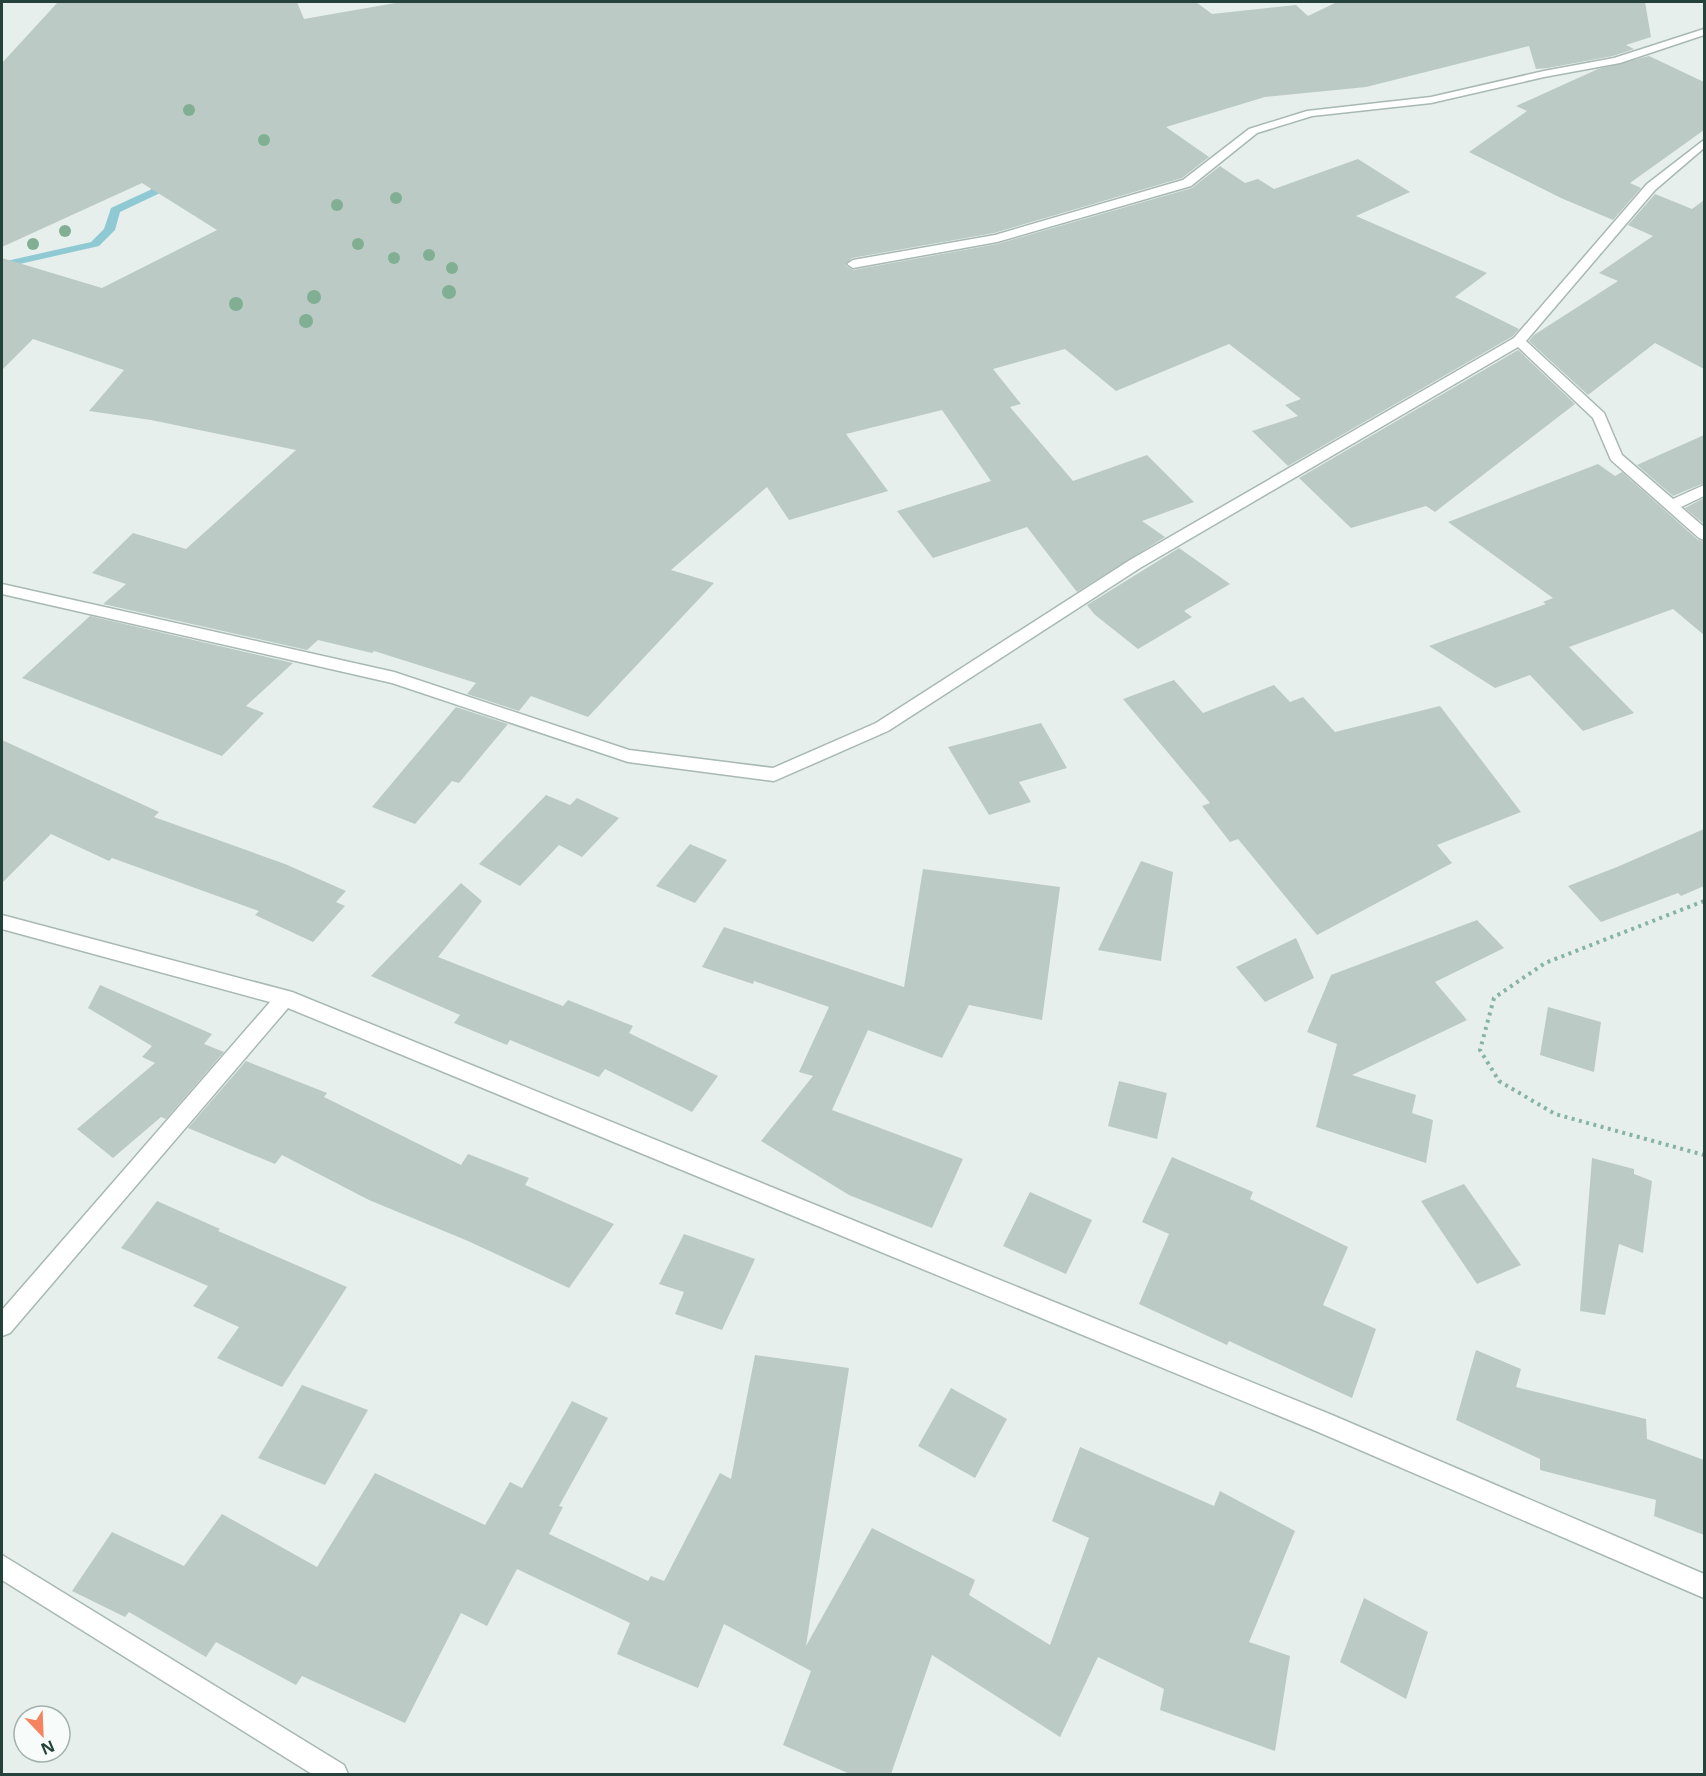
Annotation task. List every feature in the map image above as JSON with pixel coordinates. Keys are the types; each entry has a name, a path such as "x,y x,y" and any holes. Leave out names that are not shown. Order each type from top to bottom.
{"street":[{"path":"854,264 997,238 1186,183 1253,131 1311,113 1431,100 1544,74 1616,61 1704,32"},
{"path":"2,590 394,678 628,756 774,775 882,727 1135,564 1519,341 1651,187 1704,143"},
{"path":"1519,341 1599,416 1617,457 1704,534"},
{"path":"1673,505 1704,490"},
{"path":"2,922 285,998 1324,1424 1704,1586"},
{"path":"2,1326 285,998"},
{"path":"2,1567 335,1774"}],"path":[{"path":"1704,901 1545,963 1494,998 1480,1050 1499,1081 1554,1114 1704,1155"}],"building":[{"path":"58,2 297,2 304,19 401,2 1196,2 1212,14 1296,5 1308,16 1337,2 1645,2 1651,37 1626,45 1634,49 1613,56 1548,68 1536,69 1529,46 1366,87 1265,97 1166,127 1209,157 1182,178 994,233 852,258 845,265 853,270 997,244 1192,188 1220,166 1245,183 1258,179 1274,189 1358,159 1410,192 1356,216 1487,273 1455,297 1519,329 1513,336 1288,466 1252,431 1298,416 1285,405 1301,399 1229,344 1116,391 1065,349 993,369 1021,404 1010,407 1073,481 1147,455 1194,502 1142,521 1165,537 1077,592 1027,527 933,558 897,511 991,481 942,410 846,434 888,491 789,520 767,487 671,570 714,583 588,717 531,696 519,711 467,694 476,683 374,651 372,653 318,640 307,650 103,604 126,584 92,573 133,533 186,549 296,450 151,420 89,411 124,370 33,339 2,370 2,258 102,288 217,230 142,183 2,247 2,63"},
{"path":"1649,56 1704,82 1704,130 1630,183 1641,188 1613,220 1561,198 1469,152 1527,111 1516,106 1598,69"},
{"path":"1655,194 1692,209 1704,200 1704,369 1655,343 1588,395 1529,341 1534,335 1618,281 1599,273 1653,236 1628,225"},
{"path":"1518,350 1575,404 1435,512 1426,506 1351,528 1299,478"},
{"path":"1704,435 1704,483 1673,496 1637,465"},
{"path":"1598,464 1615,476 1622,472 1698,540 1704,542 1704,635 1673,609 1569,647 1634,713 1583,731 1530,675 1495,688 1429,646 1546,604 1543,602 1553,598 1448,522"},
{"path":"1704,498 1704,524 1685,508"},
{"path":"1179,548 1230,584 1184,611 1192,617 1138,649 1094,614 1087,605"},
{"path":"90,616 293,663 246,706 264,713 222,756 22,678"},
{"path":"1174,680 1203,713 1274,685 1290,702 1303,697 1335,732 1440,706 1521,812 1437,845 1452,863 1317,935 1238,839 1230,842 1202,806 1210,803 1123,699"},
{"path":"456,707 508,724 459,783 452,781 415,824 372,807"},
{"path":"1041,723 1067,768 1019,782 1031,802 989,815 948,747"},
{"path":"2,740 159,812 154,817 285,864 346,891 336,902 345,906 313,942 255,915 259,911 112,858 109,861 51,834 2,883"},
{"path":"546,795 570,805 577,798 619,818 582,857 559,845 520,886 479,864"},
{"path":"1704,829 1704,886 1681,896 1678,893 1601,922 1568,886 1617,867"},
{"path":"690,844 727,860 695,903 656,886"},
{"path":"1141,861 1173,872 1161,961 1098,950"},
{"path":"923,869 1060,887 1042,1020 969,1005 942,1058 868,1030 832,1110 963,1159 932,1228 849,1195 761,1141 813,1076 799,1072 829,1007 754,981 753,984 702,967 724,927 904,987"},
{"path":"461,883 482,901 438,957 563,1006 568,1000 633,1026 629,1033 718,1076 692,1112 605,1069 599,1077 510,1040 507,1045 454,1023 460,1015 371,976"},
{"path":"1477,920 1504,948 1435,982 1467,1020 1352,1075 1416,1095 1412,1113 1433,1120 1426,1163 1316,1127 1337,1044 1307,1032 1331,975"},
{"path":"1296,938 1314,978 1265,1002 1236,967"},
{"path":"100,985 212,1034 204,1044 224,1052 166,1119 161,1117 113,1158 77,1129 155,1063 142,1057 152,1046 88,1008"},
{"path":"1548,1007 1601,1022 1594,1072 1540,1055"},
{"path":"246,1061 327,1093 324,1097 461,1165 468,1154 529,1178 525,1185 614,1224 569,1288 468,1241 369,1200 282,1155 275,1164 188,1128"},
{"path":"1119,1081 1167,1093 1157,1139 1108,1126"},
{"path":"1172,1157 1253,1192 1250,1199 1348,1247 1323,1305 1376,1329 1352,1398 1229,1341 1227,1345 1139,1304 1169,1234 1142,1222"},
{"path":"1592,1158 1634,1169 1634,1174 1652,1181 1643,1253 1619,1244 1605,1315 1580,1311"},
{"path":"1464,1184 1521,1265 1477,1284 1421,1201"},
{"path":"1030,1192 1092,1220 1066,1274 1003,1246"},
{"path":"157,1201 220,1229 218,1231 347,1287 282,1387 217,1358 239,1327 193,1306 208,1286 121,1248"},
{"path":"684,1234 755,1259 722,1330 675,1314 684,1292 659,1284"},
{"path":"1476,1350 1521,1369 1516,1387 1646,1419 1647,1439 1704,1460 1704,1535 1654,1516 1656,1500 1540,1470 1540,1459 1456,1420"},
{"path":"755,1355 849,1368 806,1646 872,1528 975,1580 969,1595 1050,1645 1089,1538 1052,1521 1080,1447 1214,1506 1220,1491 1295,1531 1249,1642 1290,1656 1275,1751 1160,1710 1164,1689 1098,1657 1060,1737 932,1655 891,1774 850,1774 783,1745 811,1671 724,1624 698,1688 617,1654 630,1623 517,1569 487,1626 461,1613 405,1723 302,1676 296,1685 216,1642 206,1657 129,1612 125,1617 72,1591 112,1532 184,1566 222,1514 317,1567 375,1473 485,1525 510,1482 522,1488 572,1401 608,1418 559,1506 563,1507 549,1534 648,1581 651,1576 664,1581 720,1473 731,1479"},
{"path":"302,1385 368,1410 325,1485 258,1458"},
{"path":"951,1388 1007,1419 975,1478 918,1446"},
{"path":"1364,1598 1428,1632 1406,1699 1340,1662"}],"waterway":[{"path":"2,265 95,244 110,230 115,210 154,192 170,179"}]}
